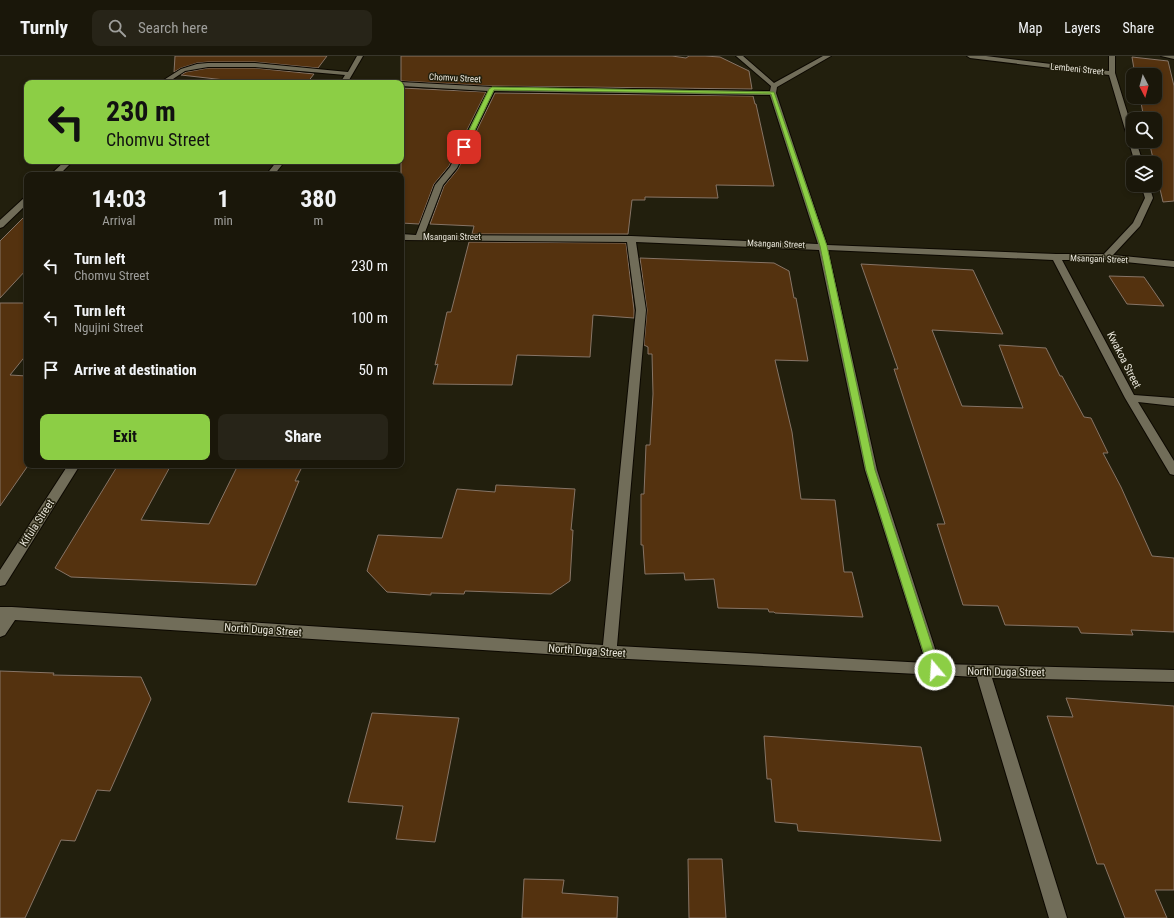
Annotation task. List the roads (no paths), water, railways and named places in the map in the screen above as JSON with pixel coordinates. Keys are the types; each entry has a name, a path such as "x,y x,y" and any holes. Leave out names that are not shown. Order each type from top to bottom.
{"street":[{"path":"346,80 360,56"},
{"path":"739,56 773,90 824,246 871,470 935,670"},
{"path":"773,90 828,56"},
{"name":"Lembeni Street","path":"970,56 1112,72"},
{"path":"1112,56 1112,72 1137,156"},
{"path":"1164,56 1174,57"},
{"path":"167,80 183,70 196,66 208,65 255,66 350,74"},
{"name":"Chomvu Street","path":"404,84 492,89 773,90"},
{"path":"419,237 439,185 453,168 492,89"},
{"path":"57,172 66,164"},
{"path":"272,172 279,164"},
{"path":"1106,257 1137,224 1149,198 1147,192"},
{"path":"0,225 24,203"},
{"name":"Msangani Street","path":"404,237 631,238 1056,257 1106,257 1174,264"},
{"path":"609,652 641,310 631,238"},
{"name":"Kwakoa Street","path":"1056,257 1130,398 1174,471"},
{"path":"1130,398 1174,402"},
{"name":"Kifula Street","path":"0,582 72,468"},
{"path":"0,631 6,613"},
{"name":"North Duga Street","path":"6,613 609,652 935,670 1174,676"},
{"path":"983,672 1058,918"}]}
